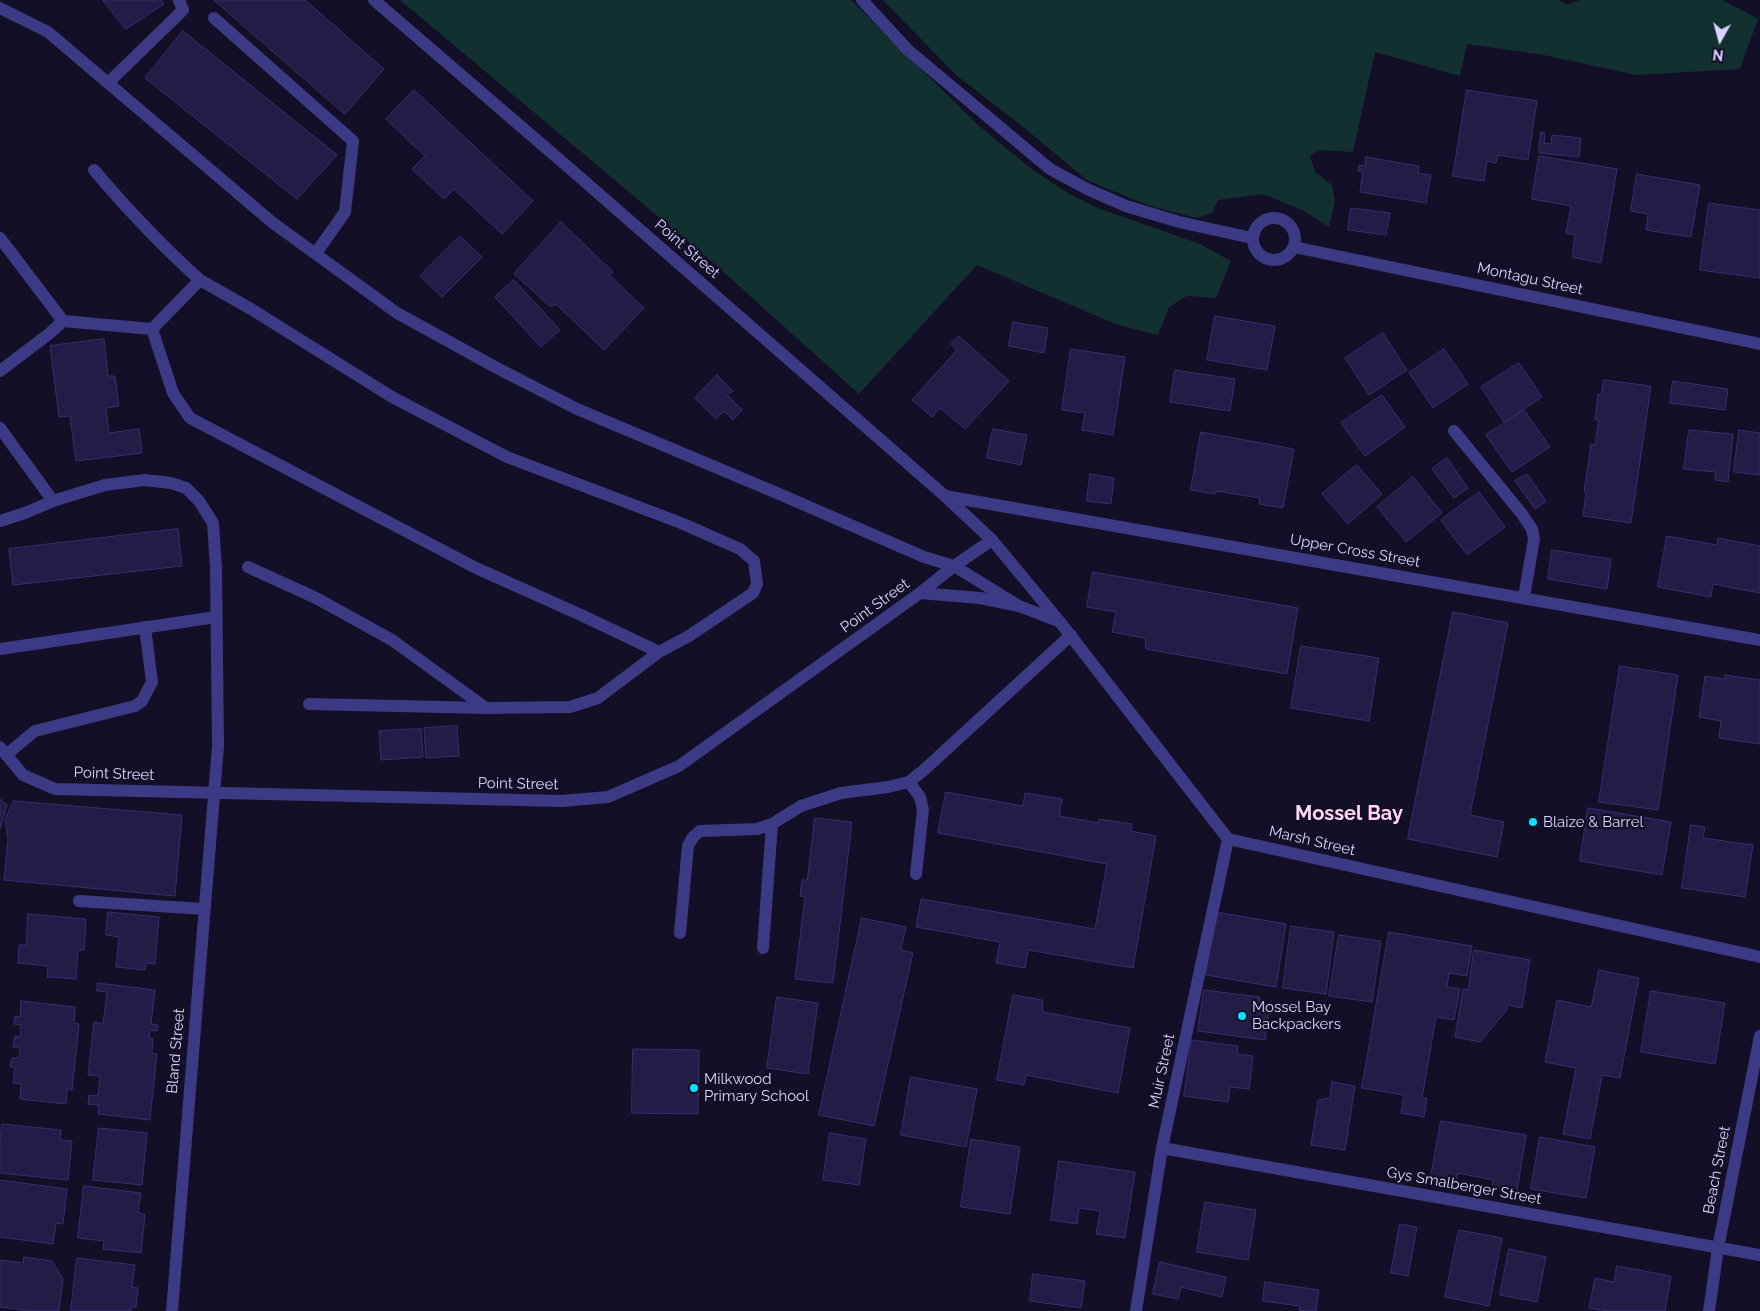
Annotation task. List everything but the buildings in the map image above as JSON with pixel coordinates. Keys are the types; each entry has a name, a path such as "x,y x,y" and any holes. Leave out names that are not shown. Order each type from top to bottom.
{"street":[{"path":"108,83 183,10 179,0"},
{"name":"Point Street","path":"3,751 23,775 55,788 562,801 608,797 679,766 992,540 945,496 575,172 374,0"},
{"path":"862,0 908,50 1050,169 1087,189 1126,206 1179,222 1252,238"},
{"path":"0,8 48,32 274,222 397,313 495,367 577,409 924,557 954,566 1019,606"},
{"path":"214,18 353,141 345,212 316,253"},
{"path":"94,170 138,221 200,280 251,309 392,397 507,457 681,523 740,549 754,561 757,584 753,594 688,636 659,652 598,698 570,707 486,708 309,704"},
{"path":"1272,217 1278,217 1293,229 1295,241 1290,253 1279,260 1266,259 1256,251 1252,238 1253,232 1260,222 1272,217"},
{"path":"0,238 63,321 152,329"},
{"name":"Montagu Street","path":"1294,247 1760,344"},
{"path":"152,329 200,280"},
{"path":"0,371 63,321"},
{"path":"152,329 174,393 190,418 476,568 659,652"},
{"path":"0,428 53,501"},
{"path":"1454,431 1522,514 1532,529 1534,539 1524,597"},
{"name":"Bland Street","path":"0,521 53,501 105,485 145,480 171,483 186,488 199,501 213,523 216,568 218,711 216,793 210,837 172,1311"},
{"name":"Upper Cross Street","path":"945,496 1760,640"},
{"path":"992,540 1071,635 1228,839"},
{"path":"248,568 316,598 392,640 486,708"},
{"path":"920,593 980,598 1019,606 1060,622"},
{"path":"0,649 216,617"},
{"path":"3,751 35,732 135,706 142,701 152,682 145,627"},
{"path":"680,933 688,846 693,837 700,831 757,829 772,824 801,806 841,794 909,782 1071,635"},
{"path":"909,782 920,797 923,810 916,874"},
{"path":"763,948 772,824"},
{"name":"Marsh Street","path":"1228,839 1760,958"},
{"name":"Muir Street","path":"1136,1311 1162,1148 1228,839"},
{"path":"79,901 204,909"},
{"name":"Beach Street","path":"1709,1311 1718,1248 1760,1036"},
{"name":"Gys Smalberger Street","path":"1162,1148 1760,1255"}],"green space":[{"path":"400,0 851,0 979,126 1033,170 1071,195 1098,208 1200,244 1231,261 1216,298 1187,296 1169,307 1158,335 1118,325 977,265 859,394 710,260"},
{"path":"883,0 1559,0 1567,5 1580,0 1723,0 1758,19 1740,69 1636,75 1544,55 1467,44 1460,76 1375,52 1353,152 1319,150 1310,156 1315,172 1332,185 1335,201 1329,227 1304,211 1263,194 1218,200 1212,213 1197,218 1150,206 1088,181 1022,126 956,75"}],"place":[{"name":"Blaize & Barrel","path":"1533,822"},
{"name":"Mossel Bay Backpackers","path":"1242,1016"},
{"name":"Milkwood Primary School","path":"694,1088"}],"district":[{"name":"Mossel Bay","path":"1349,814"}]}
